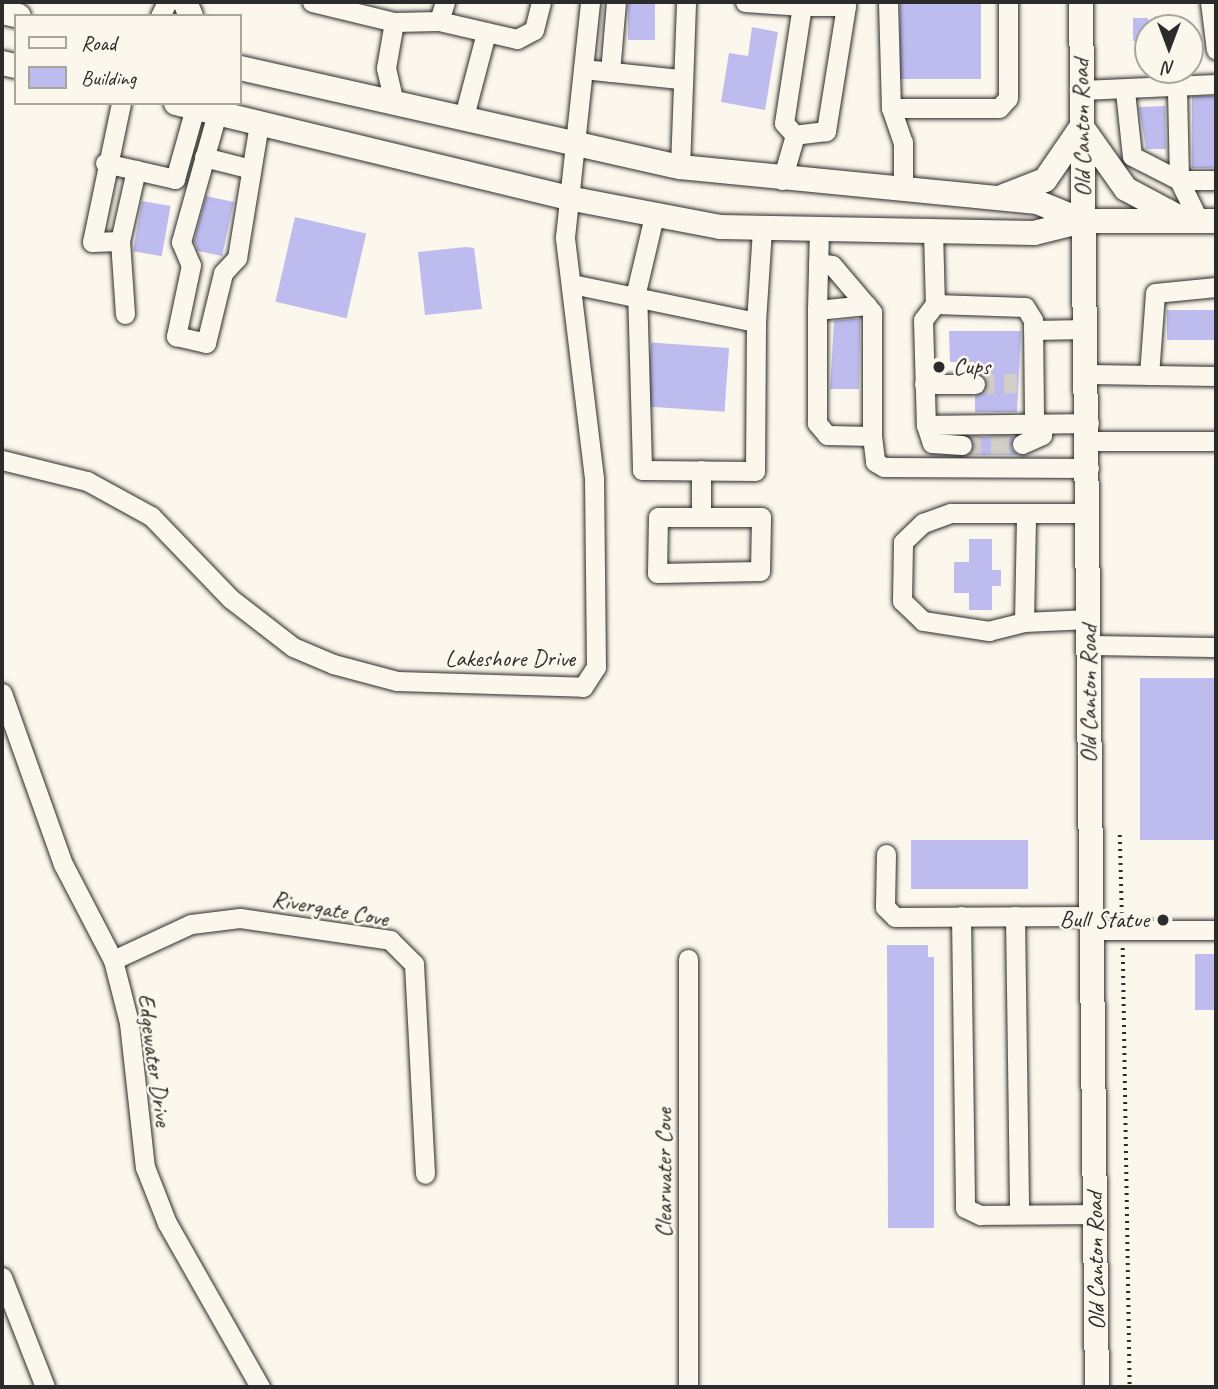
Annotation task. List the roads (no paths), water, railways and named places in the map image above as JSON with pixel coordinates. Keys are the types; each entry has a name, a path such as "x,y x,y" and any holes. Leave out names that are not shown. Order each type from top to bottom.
{"main road":[{"name":"Old Canton Road","path":"1081,2 1089,432 1090,923 1097,1387"},
{"path":"242,68 574,146 680,167 782,180 1037,202 1083,222"},
{"path":"196,108 568,198 654,216 762,230 819,228 1034,233 1083,222 1201,221"},
{"path":"991,199 1045,180 1082,125"},
{"path":"1082,125 1091,146 1126,189 1201,221"}],"street":[{"path":"312,2 394,22 442,11 486,33 527,36 541,2"},
{"name":"Lakeshore Drive","path":"2,460 87,481 151,516 231,598 293,647 333,664 397,681 583,687 596,667 594,478 572,284 568,198 590,2"},
{"path":"610,72 616,2"},
{"path":"680,167 678,79 686,2"},
{"path":"745,2 846,6 825,131 795,135"},
{"path":"888,2 891,108 903,142 903,191"},
{"path":"891,108 999,107 1009,98 1008,2"},
{"path":"1210,2 1216,50"},
{"path":"795,135 784,123 802,6"},
{"path":"394,22 386,68 394,103"},
{"path":"463,120 486,33"},
{"path":"364,96 386,68"},
{"path":"583,69 678,79"},
{"path":"1082,90 1177,90 1216,84"},
{"path":"1177,90 1179,180 1201,221"},
{"path":"1125,91 1132,156 1147,169 1179,180 1216,180"},
{"path":"120,105 105,163 92,242 120,241"},
{"path":"105,163 175,179 196,108"},
{"path":"196,108 204,157 181,242 191,265 176,336 206,343 223,273 240,245 251,195 247,168 259,122"},
{"path":"782,180 795,135"},
{"path":"204,157 247,168"},
{"path":"125,314 120,241 135,170"},
{"path":"654,216 636,297 642,470 755,471 756,322 762,230"},
{"path":"819,228 817,423 828,435 872,436"},
{"path":"933,230 935,304 923,320 926,425 932,443 962,445"},
{"path":"818,263 832,265 872,312 872,436 875,462 884,467 1089,468"},
{"path":"191,265 223,273"},
{"path":"572,284 756,322"},
{"path":"1149,376 1155,292 1216,287"},
{"path":"935,304 1017,303 1033,330 1025,383 1041,435 1022,444"},
{"path":"817,310 867,305"},
{"path":"1033,330 1086,329"},
{"path":"1088,374 1216,376"},
{"path":"924,384 975,384"},
{"path":"926,425 1038,424 1089,432 1216,441"},
{"path":"701,470 701,517"},
{"path":"1088,619 1024,622 989,631 923,621 902,601 903,542 923,523 951,513 1089,513"},
{"path":"1024,622 1026,513"},
{"path":"658,517 701,517 761,517 760,571 657,573 658,517"},
{"path":"1088,645 1216,647"},
{"name":"Edgewater Drive","path":"2,693 63,864 113,960 129,1023 145,1167 167,1223 260,1387"},
{"path":"886,854 888,912 1015,916 1090,923 1122,930 1216,930"},
{"path":"961,916 962,1199 970,1213 1096,1214"},
{"path":"1015,916 1019,1214"},
{"name":"Rivergate Cove","path":"113,960 191,924 240,918 390,940 414,964 425,1174"},
{"name":"Clearwater Cove","path":"688,958 688,1387"},
{"path":"2,1277 45,1387"}],"tunnel":[{"path":"975,384 1017,383"},
{"path":"962,445 1022,444"}],"place":[{"name":"Cups","path":"939,367"},
{"name":"Bull Statue","path":"1163,920"}]}
